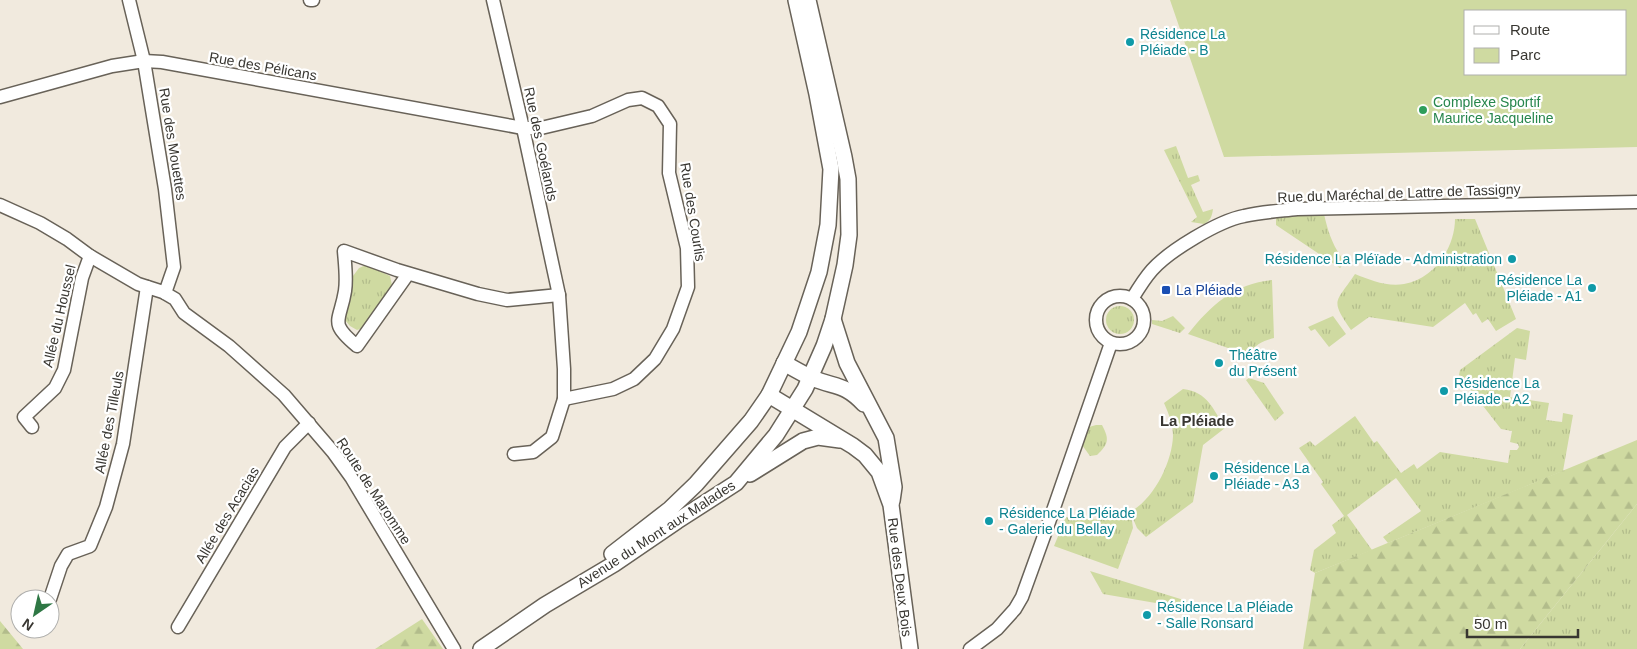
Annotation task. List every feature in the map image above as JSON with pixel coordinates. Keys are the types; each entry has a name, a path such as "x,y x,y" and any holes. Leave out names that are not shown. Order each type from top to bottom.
{"street":[{"name":"Rue des Mouettes","path":"130,0 144,61 165,189 174,267 166,293"},
{"name":"Rue des Goélands","path":"493,0 523,128 558,295 564,369 564,399 552,437 533,452 514,454"},
{"name":"Avenue du Mont aux Malades","path":"481,649 545,605 670,509 696,484 751,421 769,395 799,332 819,272 828,224 831,169 817,94 796,0"},
{"name":"Avenue du Mont aux Malades","path":"545,605 614,564 736,483 776,435 793,410 811,377 833,319 845,265 849,234 848,179 808,0"},
{"name":"Rue des Pélicans","path":"0,97 112,66 144,61 162,62 523,128"},
{"name":"Rue des Courlis","path":"523,128 541,128 592,116 628,100 642,98 658,106 670,124 669,173 687,248 688,287 674,329 655,358 634,379 612,389 564,399"},
{"name":"Rue du Maréchal de Lattre de Tassigny","path":"1132,299 1152,270 1166,257 1224,222 1242,216 1297,209 1637,202"},
{"name":"Route de Maromme","path":"0,205 67,239 90,256 138,284 166,293 175,299 184,313 229,346 277,388 309,423 351,477 454,649"},
{"path":"408,274 357,346 342,334 337,320 345,290 344,251 408,274 478,294 507,300 558,295"},
{"name":"Allée du Houssel","path":"32,427 24,417 55,388 64,370 82,278 90,256"},
{"name":"Allée des Tilleuls","path":"53,589 61,566 68,554 90,546 106,507 124,444 147,287"},
{"path":"1125,296 1132,299 1142,310 1144,317 1142,331 1132,341 1118,344 1104,339 1096,325 1098,310 1109,298 1125,296"},
{"name":"Rue des Deux Bois","path":"833,319 847,363 884,432 889,449 894,487 891,505"},
{"path":"970,649 997,629 1015,609 1022,597 1111,343"},
{"name":"Rue des Deux Bois","path":"784,363 811,377 844,388 855,394 872,410"},
{"name":"Rue des Deux Bois","path":"769,395 846,441 865,455 879,472 891,505 910,649"},
{"name":"Allée des Acacias","path":"178,627 285,447 309,423"},
{"path":"736,483 803,441 818,437 846,441"}],"green space":[{"name":"Complexe Sportif Maurice Jacqueline","path":"1170,0 1637,0 1637,147 1224,157"},
{"path":"1176,146 1188,178 1198,175 1200,181 1191,185 1203,212 1213,209 1208,222 1204,224 1191,222 1197,217 1164,150"},
{"path":"1324,214 1337,251 1345,262 1340,268 1276,225 1276,216"},
{"path":"1455,219 1475,219 1516,319 1496,331 1488,319 1482,323 1476,313 1473,315 1465,303 1433,327 1369,317 1351,330 1340,312 1338,302 1339,297 1355,274 1391,285 1404,284 1425,276 1447,251 1454,230"},
{"path":"366,265 390,276 392,285 363,328 357,330 345,320 352,290 353,276 359,268"},
{"path":"1272,280 1274,338 1259,344 1248,355 1188,334 1205,314 1224,298 1246,286"},
{"path":"1120,306 1130,310 1134,320 1130,330 1120,334 1110,330 1106,320 1110,310"},
{"path":"1173,316 1185,328 1180,333 1152,324 1152,320 1162,321"},
{"path":"1333,316 1346,334 1329,347 1315,329 1311,331 1308,327"},
{"path":"1517,328 1530,331 1526,360 1515,358 1510,397 1549,403 1546,420 1562,422 1563,413 1573,415 1563,471 1388,543 1383,537 1421,511 1396,478 1347,515 1372,550 1315,573 1310,570 1314,550 1336,533 1332,525 1344,516 1321,484 1323,482 1299,448 1310,441 1315,446 1355,416 1374,443 1377,441 1401,473 1414,464 1417,469 1440,452 1508,463 1510,450 1517,450 1519,447 1518,444 1510,442 1512,431 1501,429 1459,375 1460,370"},
{"path":"1249,378 1264,383 1284,413 1275,421 1246,380"},
{"path":"1183,389 1198,394 1209,402 1225,428 1203,445 1193,502 1146,537 1137,528 1131,514 1133,528 1118,569 1054,546 1066,517 1094,519 1116,517 1133,510 1151,493 1164,471 1172,447 1172,428 1164,403"},
{"path":"1102,425 1107,442 1097,455 1090,456 1082,445 1089,427"},
{"path":"1637,440 1637,504 1520,649 1303,649 1315,573"},
{"path":"1637,504 1637,649 1520,649"},
{"path":"1090,571 1187,601 1185,608 1103,594"},
{"path":"422,619 443,649 375,649"},
{"path":"0,621 10,633 10,639 15,639 23,649 0,649"}],"place":[{"name":"Résidence La Pléiade - B","path":"1130,42"},
{"name":"Complexe Sportif Maurice Jacqueline","path":"1423,110"},
{"name":"Résidence La Pléïade - Administration","path":"1512,259"},
{"name":"Résidence La Pléiade - A1","path":"1592,288"},
{"name":"La Pléiade","path":"1166,290"},
{"name":"Théâtre du Présent","path":"1219,363"},
{"name":"Résidence La Pléiade - A2","path":"1444,391"},
{"name":"Résidence La Pléiade - A3","path":"1214,476"},
{"name":"Résidence La Pléiade - Galerie du Bellay","path":"989,521"},
{"name":"Résidence La Pléiade - Salle Ronsard","path":"1147,615"}],"district":[{"name":"La Pléiade","path":"1197,420"}]}
